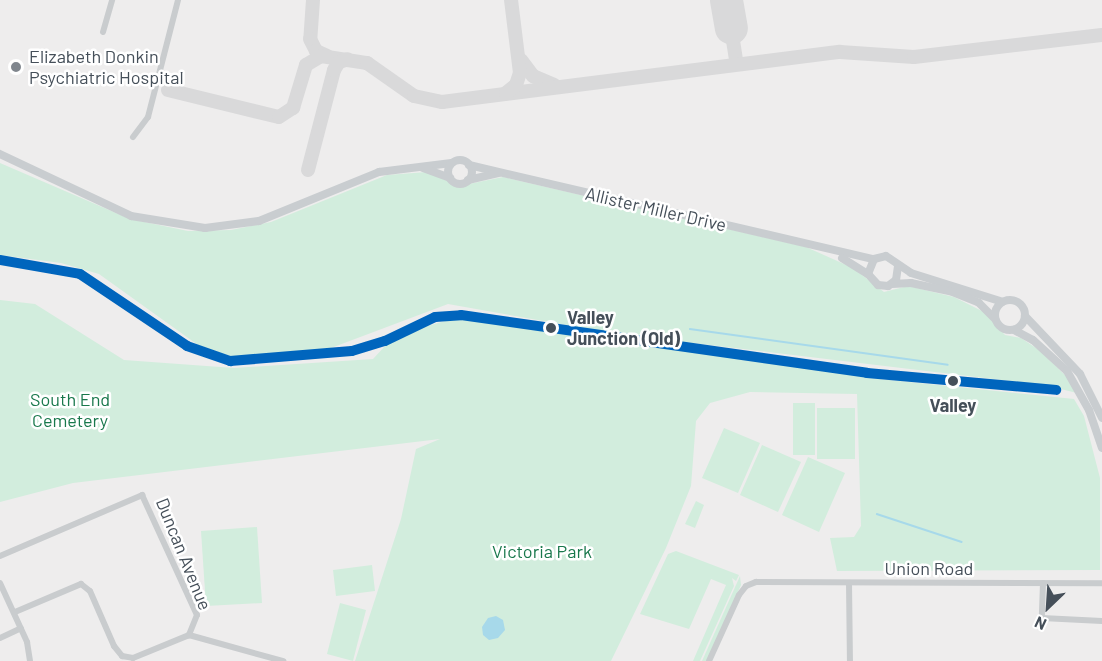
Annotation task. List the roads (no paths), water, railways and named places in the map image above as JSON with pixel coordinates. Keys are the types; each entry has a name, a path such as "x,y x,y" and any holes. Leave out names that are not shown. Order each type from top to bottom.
{"street":[{"path":"103,32 112,0"},
{"path":"133,137 148,117 178,0"},
{"path":"0,154 131,216 205,228 259,221 351,181 407,167 451,163 460,159 469,165 468,180 459,184 433,170 407,167"},
{"path":"450,178 451,163"},
{"name":"Allister Miller Drive","path":"469,165 874,259"},
{"name":"Allister Miller Drive","path":"468,180 501,173"},
{"name":"Allister Miller Drive","path":"811,245 854,263 868,274"},
{"path":"1058,360 1014,330 1000,327 979,303 950,291 911,283 878,285 868,274 874,259 886,256 898,266 984,298 1018,303 1025,316 1080,374 1102,418"},
{"path":"892,284 898,276 898,266"},
{"path":"995,319 997,307 1004,302"},
{"path":"1014,330 1022,325 1025,316"},
{"path":"1047,339 1045,345 1058,360 1089,410 1102,447"},
{"name":"Duncan Avenue","path":"0,556 142,495 197,615 189,635"},
{"name":"Union Road","path":"710,661 739,596 746,586 756,582 1102,583"},
{"path":"0,583 15,612 30,661"},
{"path":"849,583 850,661"},
{"path":"1043,583 1042,618 1102,621"},
{"path":"15,612 75,584 86,586 114,646 126,658 189,635 283,661"},
{"path":"0,638 21,628"}],"water":[{"path":"496,616 503,620 505,630 498,638 489,640 483,635 482,627 488,618"}],"waterway":[{"path":"690,329 948,365"},
{"path":"877,514 962,542"}],"railway":[{"path":"953,379 1056,390"}],"place":[{"name":"Elizabeth Donkin Psychiatric Hospital","path":"16,67"},
{"name":"Valley Junction (Old)","path":"551,328"},
{"name":"Valley","path":"953,381"}],"park label":[{"name":"South End Cemetery","path":"70,410"},
{"name":"Victoria Park","path":"542,551"}]}
